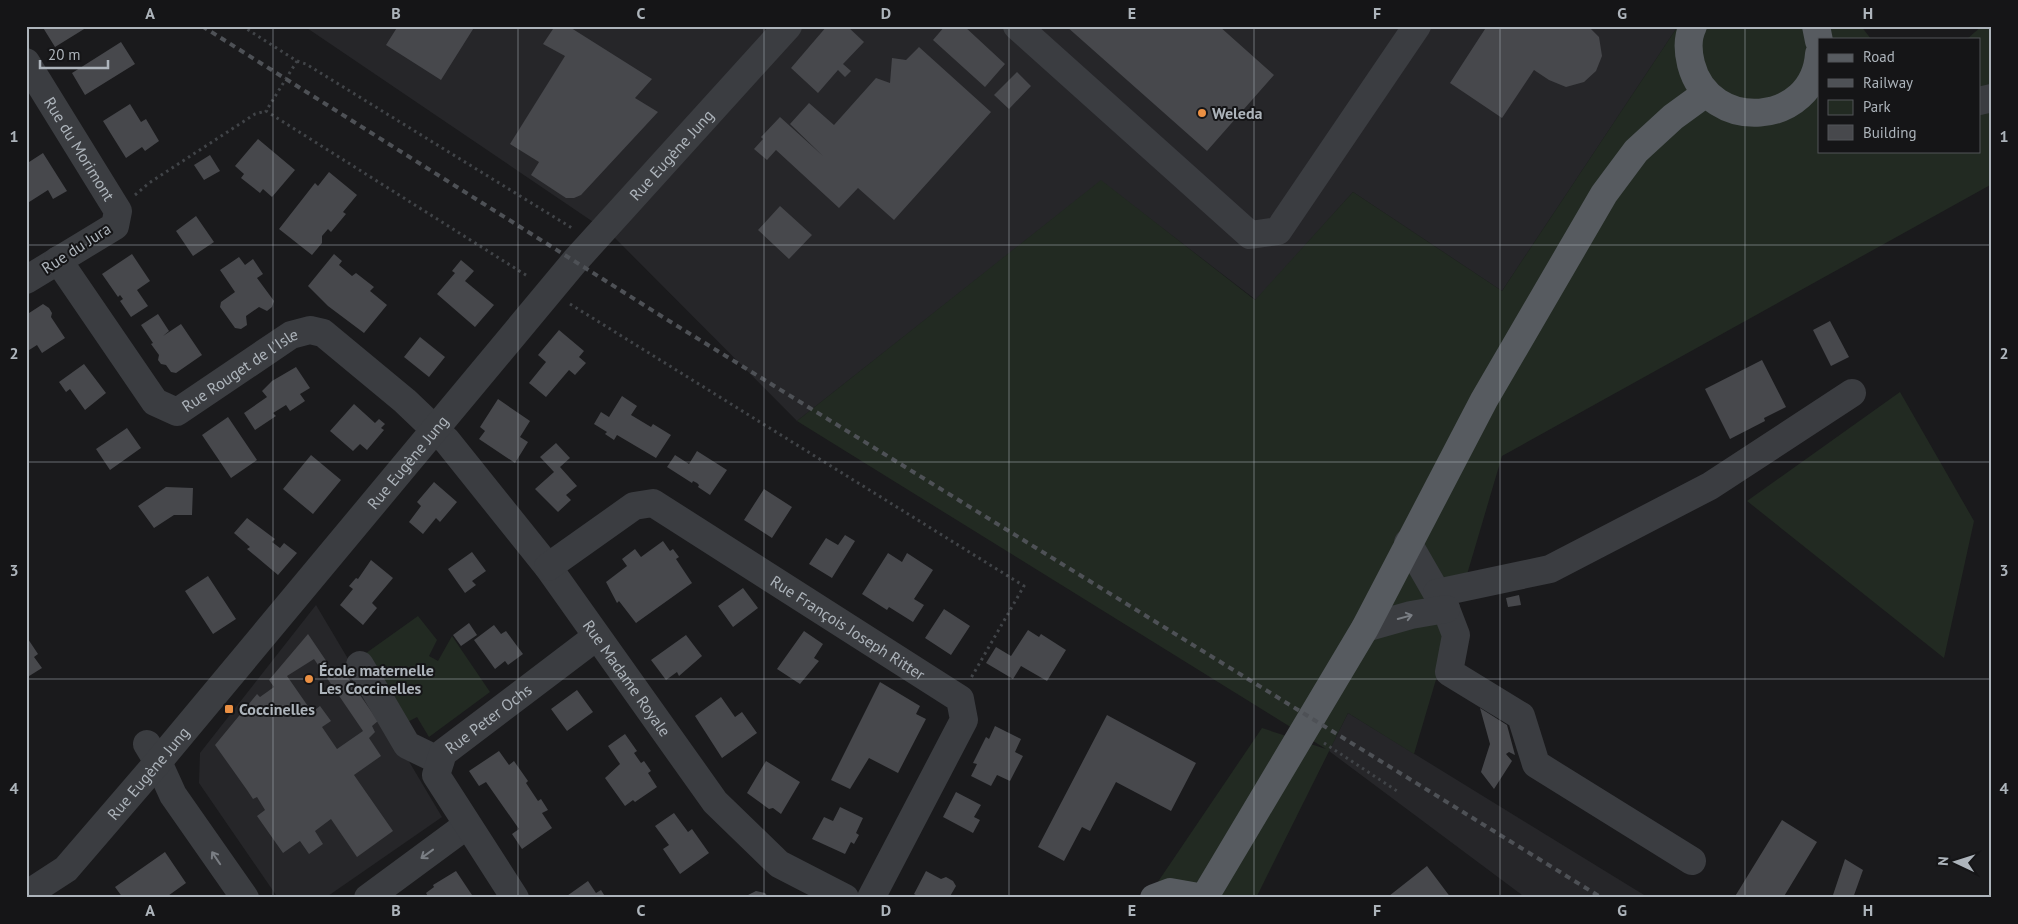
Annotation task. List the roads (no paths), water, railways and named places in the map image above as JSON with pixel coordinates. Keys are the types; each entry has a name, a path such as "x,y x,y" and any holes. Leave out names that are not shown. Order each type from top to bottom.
{"main road":[{"path":"1692,26 1688,53 1694,75 1706,93 1723,106 1742,113 1763,113 1810,96 1812,79 1818,63"},
{"path":"1154,898 1170,892 1204,898 1365,628 1484,400 1604,194 1636,151 1673,117 1706,93"}],"street":[{"name":"Rue Eugène Jung","path":"26,895 66,868 152,753 435,428 575,261 788,26"},
{"path":"1017,26 1250,235 1278,232 1417,26"},
{"name":"Rue du Morimont","path":"26,62 118,210"},
{"name":"Rue du Jura","path":"26,280 115,226 118,210"},
{"name":"Rue Rouget de l'Isle","path":"58,260 155,402 178,412 292,335 310,330 323,333 435,428"},
{"path":"1365,628 1411,615 1441,601 1550,569 1710,486 1852,393"},
{"name":"Rue Madame Royale","path":"435,428 548,567 715,802 779,864 845,898"},
{"name":"Rue François Joseph Ritter","path":"548,567 634,506 653,504 960,699 964,720 871,898"},
{"path":"1408,543 1441,601 1456,635 1449,672 1521,716 1536,764 1692,861"},
{"name":"Rue Peter Ochs","path":"514,898 436,776 442,753 596,637"},
{"path":"360,665 407,745 440,761"},
{"path":"152,753 173,795 245,898"},
{"path":"368,898 467,825"}],"railway":[{"path":"202,26 666,319 1602,898"}],"place":[{"name":"Weleda","path":"1202,113"},
{"name":"École maternelle Les Coccinelles","path":"309,679"},
{"name":"Coccinelles","path":"229,709"}]}
